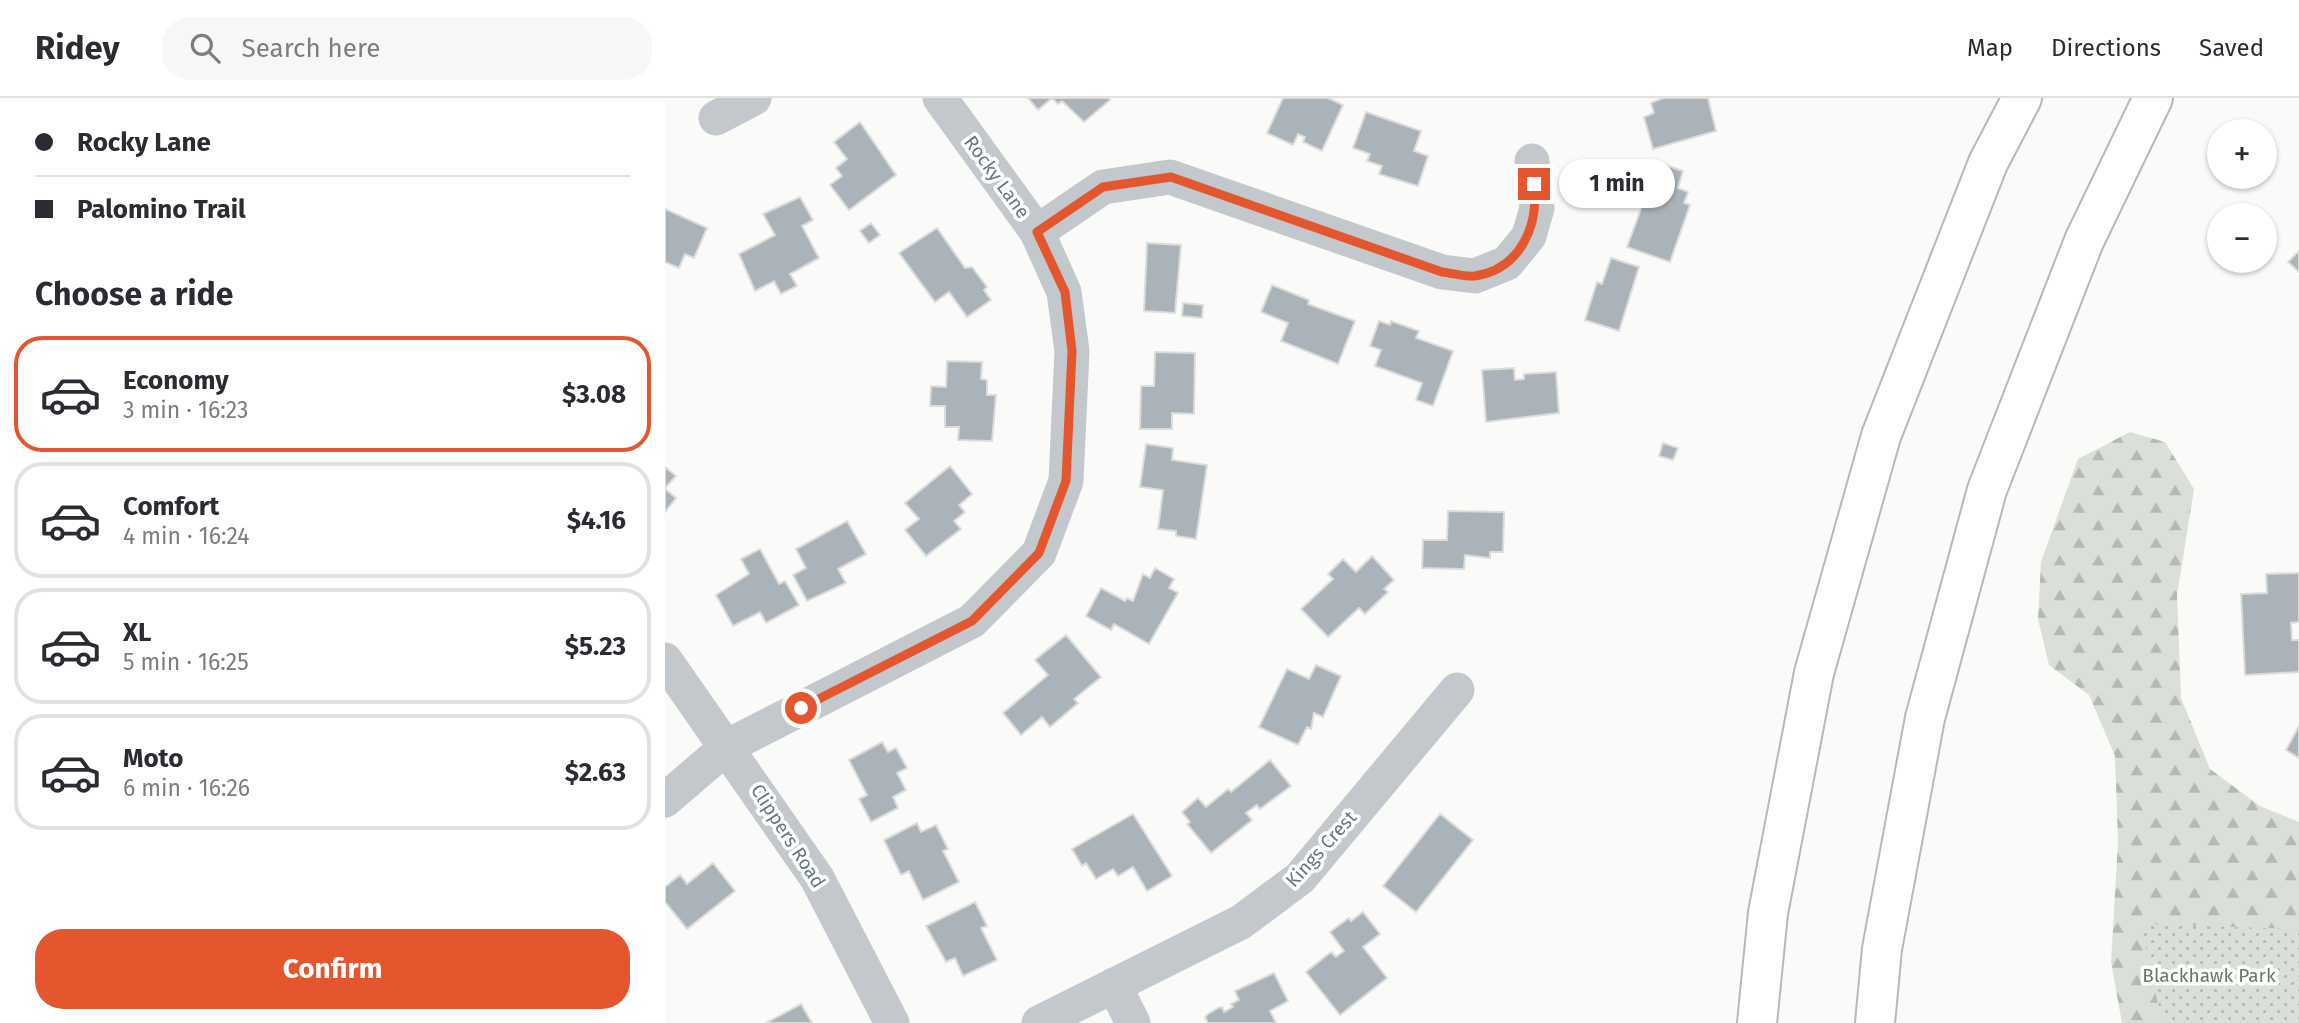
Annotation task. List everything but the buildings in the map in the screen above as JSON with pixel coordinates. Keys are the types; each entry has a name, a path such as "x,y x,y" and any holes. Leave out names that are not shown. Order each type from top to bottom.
{"highway":[{"path":"1757,1023 1768,913 1814,673 1881,436 1989,163 2022,98"},
{"path":"1875,1023 1882,949 1925,718 1987,490 2084,241 2154,98"}],"street":[{"path":"716,118 754,98"},
{"name":"Rocky Lane","path":"665,800 728,746 972,621 1039,553 1066,481 1072,351 1065,292 1037,232 940,98"},
{"path":"1037,232 1103,187 1171,177 1442,272 1475,276 1507,263 1529,236 1537,208 1532,161"},
{"name":"Clippers Road","path":"665,660 728,746 817,878 892,1023"},
{"name":"Kings Crest","path":"1039,1023 1241,922 1300,878 1457,690"},
{"path":"1114,985 1133,1023"}],"green space":[{"path":"2130,432 2165,442 2194,489 2177,595 2181,698 2210,769 2260,806 2299,822 2299,1023 2122,1023 2111,962 2118,842 2115,756 2089,695 2049,665 2038,619 2041,562 2078,459"},
{"name":"Blackhawk Park","path":"2141,924 2299,929 2299,1023 2162,1023"}],"route":[{"path":"801,708 972,621 1039,553 1066,481 1072,351 1065,292 1037,232 1103,187 1171,177 1442,272 1475,276 1507,263 1529,236 1537,208 1534,184"}]}
